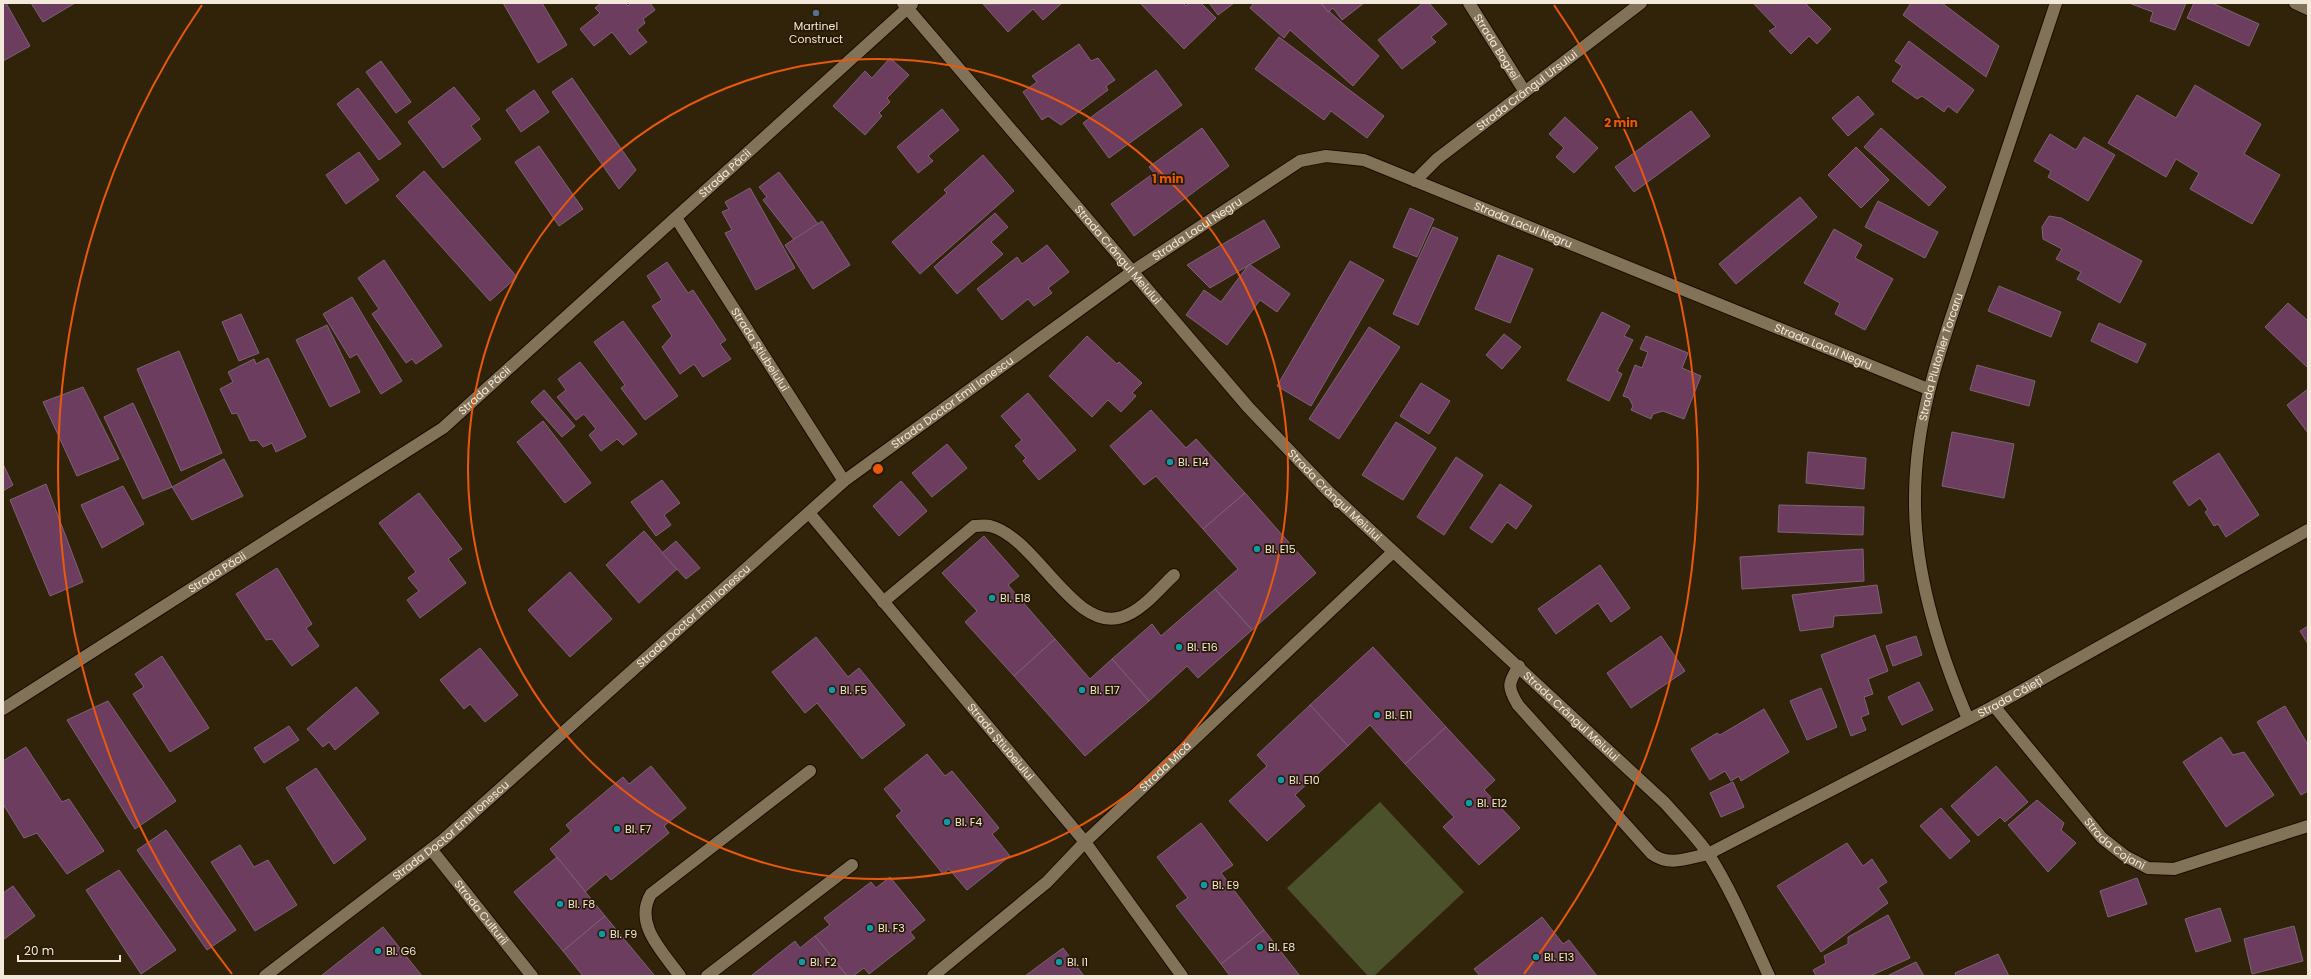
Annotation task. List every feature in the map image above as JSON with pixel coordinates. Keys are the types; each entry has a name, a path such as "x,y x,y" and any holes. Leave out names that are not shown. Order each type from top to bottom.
{"street":[{"name":"Strada Bogzei","path":"1469,3 1525,92"},
{"name":"Strada Crângul Ursului","path":"1415,181 1437,159 1641,3"},
{"name":"Strada Plutonier Torcaru","path":"1968,719 1955,689 1942,646 1918,551 1915,499 1916,456 1928,389 2056,3"},
{"path":"2295,3 2308,9"},
{"name":"Strada Păcii","path":"3,709 443,428 676,218 908,5"},
{"name":"Strada Crângul Meiului","path":"908,5 1248,407 1328,491 1519,666 1665,803 1708,854 1727,886 1769,976"},
{"name":"Strada Lacul Negru","path":"1133,271 1300,161 1326,156 1364,160 1928,389"},
{"name":"Strada Știubeiului","path":"676,218 844,481"},
{"name":"Strada Doctor Emil Ionescu","path":"265,976 431,850 810,514 844,481 1133,271"},
{"name":"Strada Știubeiului","path":"810,514 1085,842 1182,976"},
{"path":"883,602 974,526 989,526 1018,541 1088,613 1107,620 1123,617 1141,606 1174,575"},
{"name":"Strada Căieți","path":"1519,666 1509,684 1510,691 1518,705 1652,854 1661,860 1670,862 1708,854 1994,706 2308,530"},
{"name":"Strada Mică","path":"933,976 1047,882 1085,842 1393,552"},
{"name":"Strada Cojani","path":"1994,706 2102,838 2125,856 2148,868 2174,869 2308,826"},
{"path":"680,976 646,925 644,909 651,894 810,771"},
{"name":"Strada Culturii","path":"431,850 532,976"},
{"path":"707,976 852,865"}],"green space":[{"path":"1380,802 1464,892 1374,976 1368,976 1287,888"}],"building":[{"path":"3,3 6,3 30,46 3,61"},
{"path":"31,3 75,3 43,22"},
{"path":"503,3 542,3 567,45 538,63"},
{"path":"601,3 625,3 628,6 631,3 650,3 655,10 643,19 645,23 637,30 647,42 630,55 612,32 594,46 580,29 600,13 595,8"},
{"path":"1062,3 1043,20 1033,9 1008,32 983,4"},
{"path":"1140,3 1183,3 1186,6 1189,3 1201,3 1216,18 1184,49"},
{"path":"1209,3 1234,3 1218,15"},
{"path":"1254,3 1320,3 1379,56 1353,86 1290,30 1284,38 1250,8"},
{"path":"1321,3 1364,3 1342,20 1333,8 1328,12"},
{"path":"1423,3 1429,3 1447,24 1431,37 1436,42 1402,69 1378,40"},
{"path":"1753,3 1805,3 1831,29 1817,44 1809,36 1791,54 1769,31 1776,27"},
{"path":"1911,3 1942,3 1999,46 1986,77 1903,15"},
{"path":"2129,3 2186,3 2175,30 2150,21 2153,12"},
{"path":"2194,3 2212,3 2259,24 2249,46 2187,18"},
{"path":"1279,37 1384,116 1367,138 1331,111 1324,120 1255,69"},
{"path":"1909,41 1974,90 1957,113 1948,106 1944,112 1922,96 1917,99 1892,81 1902,66 1895,61"},
{"path":"1079,44 1091,61 1098,58 1115,80 1106,86 1108,90 1061,125 1048,116 1042,120 1023,92 1037,82 1032,76"},
{"path":"890,58 909,75 887,98 890,102 879,113 882,116 865,135 833,106 865,71 872,78"},
{"path":"381,61 411,102 396,113 366,72"},
{"path":"1156,70 1182,105 1109,158 1083,123"},
{"path":"572,78 636,170 619,189 552,92"},
{"path":"2195,85 2261,124 2244,154 2280,175 2252,224 2190,189 2199,173 2176,159 2166,177 2108,143 2137,95 2176,118"},
{"path":"454,87 480,119 471,126 481,139 443,168 408,122"},
{"path":"358,88 401,144 379,160 337,104"},
{"path":"534,90 549,112 521,132 506,110"},
{"path":"1858,96 1874,114 1848,136 1832,118"},
{"path":"942,109 959,130 928,156 933,161 918,173 897,147"},
{"path":"1691,111 1710,136 1634,192 1615,167"},
{"path":"1565,117 1598,148 1574,173 1556,157 1564,148 1549,134"},
{"path":"1202,128 1229,166 1134,236 1111,204 1154,173 1149,167"},
{"path":"1881,128 1946,187 1929,206 1864,147"},
{"path":"2050,134 2076,150 2084,137 2115,155 2088,201 2048,177 2051,171 2034,161"},
{"path":"539,146 583,209 559,226 515,162"},
{"path":"1856,147 1889,180 1861,208 1828,175"},
{"path":"359,152 379,180 346,204 326,175"},
{"path":"983,155 1014,191 920,274 892,242 947,193 944,190"},
{"path":"424,171 517,277 490,301 396,196"},
{"path":"779,172 818,224 795,241 763,200 767,197 759,187"},
{"path":"750,188 795,268 756,290 725,233 732,230 722,212 729,209 725,202"},
{"path":"1800,197 1817,217 1736,284 1719,264"},
{"path":"1878,201 1938,232 1925,258 1865,227"},
{"path":"1410,208 1434,219 1417,257 1393,247"},
{"path":"995,213 1008,227 991,242 1003,254 957,294 934,267"},
{"path":"2049,216 2061,218 2142,261 2120,303 2077,279 2081,272 2056,259 2062,249 2043,239 2042,227"},
{"path":"1264,220 1280,247 1210,288 1187,265"},
{"path":"822,221 850,265 813,289 785,245"},
{"path":"1433,227 1458,238 1418,325 1393,314"},
{"path":"1834,229 1862,245 1855,258 1893,279 1865,330 1835,314 1840,303 1804,283"},
{"path":"1047,245 1069,272 1048,288 1052,293 1034,306 1028,299 1002,320 977,289 1017,257 1022,264"},
{"path":"1498,255 1533,269 1510,323 1475,309"},
{"path":"384,260 442,346 416,364 412,359 406,363 372,314 379,309 358,278"},
{"path":"1350,261 1384,280 1311,406 1277,386"},
{"path":"667,262 688,293 693,290 726,340 720,344 731,359 703,377 694,364 680,374 662,347 672,336 652,306 662,300 647,276"},
{"path":"1249,264 1290,294 1277,312 1260,300 1227,345 1186,315 1204,290 1221,302"},
{"path":"1999,286 2061,312 2051,337 1988,311"},
{"path":"352,297 402,381 381,394 357,354 350,358 323,314"},
{"path":"2288,303 2308,321 2308,368 2265,327"},
{"path":"1602,312 1630,326 1624,336 1633,340 1617,371 1622,374 1609,401 1567,380"},
{"path":"241,314 259,353 239,361 222,322"},
{"path":"623,321 678,396 645,420 621,388 625,385 594,342"},
{"path":"2099,323 2146,344 2137,363 2091,341"},
{"path":"327,325 360,392 330,407 296,340"},
{"path":"1369,327 1400,347 1339,439 1309,419"},
{"path":"1504,334 1521,347 1502,369 1486,355"},
{"path":"1087,336 1117,364 1119,362 1142,383 1132,393 1136,396 1121,412 1108,400 1092,417 1049,376"},
{"path":"1646,336 1688,353 1682,368 1701,376 1684,419 1663,411 1653,414 1651,419 1631,410 1633,406 1629,398 1623,396 1635,365 1642,368 1648,352 1640,349"},
{"path":"179,351 222,453 181,471 137,369"},
{"path":"268,358 306,437 276,452 272,443 263,447 257,440 250,441 237,413 232,414 220,389 233,382 228,372 254,359 256,364"},
{"path":"580,362 637,434 623,445 617,439 601,451 589,435 596,429 584,414 576,420 557,397 566,390 558,379"},
{"path":"1977,365 2035,381 2029,406 1970,390"},
{"path":"1421,383 1450,401 1429,434 1400,416"},
{"path":"83,387 119,459 77,476 43,402"},
{"path":"2308,389 2308,433 2287,405"},
{"path":"544,390 575,426 562,437 531,402"},
{"path":"1028,393 1076,450 1039,480 1023,461 1026,458 1015,446 1022,440 1001,416"},
{"path":"133,403 172,487 143,499 104,417"},
{"name":"Bl. E14","path":"1151,410 1186,448 1196,439 1245,493 1203,529 1156,476 1144,485 1110,446"},
{"path":"543,421 591,483 565,503 517,442"},
{"path":"1396,422 1436,448 1403,500 1362,475"},
{"path":"1952,432 2014,444 2004,498 1942,486"},
{"path":"947,444 967,468 932,497 912,473"},
{"path":"1808,452 1866,458 1864,489 1806,483"},
{"path":"2219,453 2259,515 2226,537 2218,524 2214,526 2205,512 2208,510 2200,498 2189,506 2173,482"},
{"path":"1456,457 1483,475 1444,535 1417,517"},
{"path":"224,459 243,496 192,520 172,487"},
{"path":"3,464 13,485 3,491"},
{"path":"662,480 680,503 664,515 671,525 656,536 631,502"},
{"path":"901,481 927,511 899,536 873,506"},
{"path":"46,484 83,582 50,596 10,500"},
{"path":"1500,484 1532,506 1516,529 1507,522 1492,543 1470,528"},
{"path":"123,486 144,524 102,548 81,505"},
{"path":"419,493 462,549 448,559 466,583 420,618 407,600 419,591 408,578 416,572 379,523"},
{"name":"Bl. E15","path":"1245,493 1316,573 1252,630 1215,589 1238,569 1203,529"},
{"path":"1779,505 1864,507 1863,535 1778,532"},
{"path":"644,531 677,569 639,603 606,565"},
{"name":"Bl. E18","path":"984,536 1019,576 1008,585 1055,639 1014,676 965,622 977,611 942,573"},
{"path":"676,541 700,568 686,579 662,553"},
{"path":"1863,549 1864,581 1742,589 1740,557"},
{"path":"1600,565 1630,608 1611,622 1598,603 1556,634 1538,609"},
{"path":"277,568 312,624 306,628 319,646 292,666 272,639 266,640 236,594"},
{"path":"570,572 612,619 570,657 528,610"},
{"path":"1877,585 1882,613 1834,616 1833,627 1800,631 1792,595"},
{"name":"Bl. E16","path":"1215,589 1252,630 1198,678 1187,666 1149,701 1112,659 1152,624 1161,636"},
{"path":"2308,626 2308,644 2300,631"},
{"path":"1875,635 1888,671 1868,679 1873,694 1864,697 1869,714 1861,717 1866,730 1851,736 1821,655"},
{"path":"1661,636 1685,671 1631,708 1607,673"},
{"path":"1916,636 1922,655 1893,666 1886,646"},
{"name":"Bl. F5","path":"816,637 848,677 859,668 905,725 862,759 817,703 805,713 772,672"},
{"name":"Bl. E17","path":"1055,639 1090,679 1112,659 1149,701 1085,756 1014,676"},
{"name":"Bl. E11","path":"1373,647 1446,727 1405,764 1370,725 1348,746 1310,705"},
{"path":"480,648 518,695 485,722 470,704 464,709 440,680"},
{"path":"162,656 209,728 170,752 133,694 144,687 135,674"},
{"path":"1919,682 1933,710 1902,725 1888,697"},
{"path":"356,687 379,713 335,750 329,742 323,747 307,729"},
{"path":"1821,688 1837,727 1807,740 1790,701"},
{"path":"108,701 176,801 135,829 67,720"},
{"name":"Bl. E10","path":"1310,705 1348,746 1295,795 1305,806 1267,841 1229,801 1267,766 1257,755"},
{"path":"2285,706 2308,745 2308,791 2301,795 2257,722"},
{"path":"1764,709 1789,752 1741,781 1739,776 1731,781 1725,771 1710,780 1691,749 1717,733 1720,735"},
{"path":"289,726 299,740 264,763 254,748"},
{"name":"Bl. E12","path":"1446,727 1495,780 1484,790 1520,828 1479,865 1443,827 1454,817 1405,764"},
{"path":"2221,737 2233,755 2244,752 2274,795 2226,827 2183,762"},
{"path":"26,747 62,802 69,799 104,851 67,874 37,833 24,838 3,804 3,761"},
{"name":"Bl. F4","path":"927,754 945,776 952,771 999,828 992,834 1010,856 967,890 949,869 943,874 896,816 902,811 884,789"},
{"name":"Bl. F7","path":"651,766 686,808 664,826 669,833 611,880 606,874 585,892 550,849 571,831 566,825 623,777 629,784"},
{"path":"1996,766 2028,802 2005,822 2000,817 1978,836 1951,806"},
{"path":"316,768 366,839 334,864 286,788"},
{"path":"1733,782 1744,807 1721,817 1710,793"},
{"path":"2037,800 2064,823 2061,830 2076,843 2048,872 2008,825"},
{"path":"1941,808 1970,841 1950,859 1920,826"},
{"name":"Bl. E9","path":"1201,823 1233,865 1221,873 1264,930 1221,964 1176,906 1188,898 1157,857"},
{"path":"166,830 236,930 207,950 137,850"},
{"path":"1847,843 1863,866 1872,859 1887,882 1878,888 1888,903 1821,952 1777,886"},
{"path":"240,845 254,867 268,860 297,905 255,931 211,862"},
{"name":"Bl. F8","path":"557,857 605,916 563,951 514,892"},
{"path":"119,870 176,950 141,974 86,890"},
{"name":"Bl. F3","path":"890,877 925,920 910,932 915,938 869,974 864,968 853,976 847,976 815,936 830,925 824,918 871,882 876,888"},
{"path":"2137,878 2147,904 2108,917 2100,891"},
{"path":"13,886 35,916 3,940 3,893"},
{"path":"2220,908 2231,941 2196,952 2185,919"},
{"path":"1888,915 1910,958 1870,976 1816,976 1813,970 1826,963 1824,956 1848,944 1848,937"},
{"name":"Bl. F9","path":"605,916 654,975 653,976 583,976 563,951"},
{"name":"Bl. E13","path":"1542,917 1563,944 1569,940 1597,976 1480,976 1474,969"},
{"path":"2294,926 2303,961 2252,974 2244,939"},
{"name":"Bl. G6","path":"383,927 422,976 321,976"},
{"name":"Bl. E8","path":"1264,930 1300,976 1230,976 1221,964"},
{"name":"Bl. F2","path":"815,936 847,976 751,976 795,941 800,948"},
{"name":"Bl. I1","path":"1063,948 1084,976 1025,976"},
{"path":"1998,954 2009,976 1956,976 1955,973"},
{"path":"1916,962 1924,976 1887,976"}],"place":[{"name":"Martinel Construct","path":"816,13"},
{"name":"Bl. E14","path":"1170,462"},
{"name":"Bl. E15","path":"1257,549"},
{"name":"Bl. E18","path":"992,598"},
{"name":"Bl. E16","path":"1179,647"},
{"name":"Bl. F5","path":"832,690"},
{"name":"Bl. E17","path":"1082,690"},
{"name":"Bl. E11","path":"1377,715"},
{"name":"Bl. E10","path":"1281,780"},
{"name":"Bl. E12","path":"1469,803"},
{"name":"Bl. F4","path":"947,822"},
{"name":"Bl. F7","path":"617,829"},
{"name":"Bl. E9","path":"1204,885"},
{"name":"Bl. F8","path":"560,904"},
{"name":"Bl. F3","path":"870,928"},
{"name":"Bl. F9","path":"602,934"},
{"name":"Bl. E8","path":"1260,947"},
{"name":"Bl. G6","path":"378,951"},
{"name":"Bl. E13","path":"1536,957"},
{"name":"Bl. F2","path":"802,962"},
{"name":"Bl. I1","path":"1059,962"}]}
